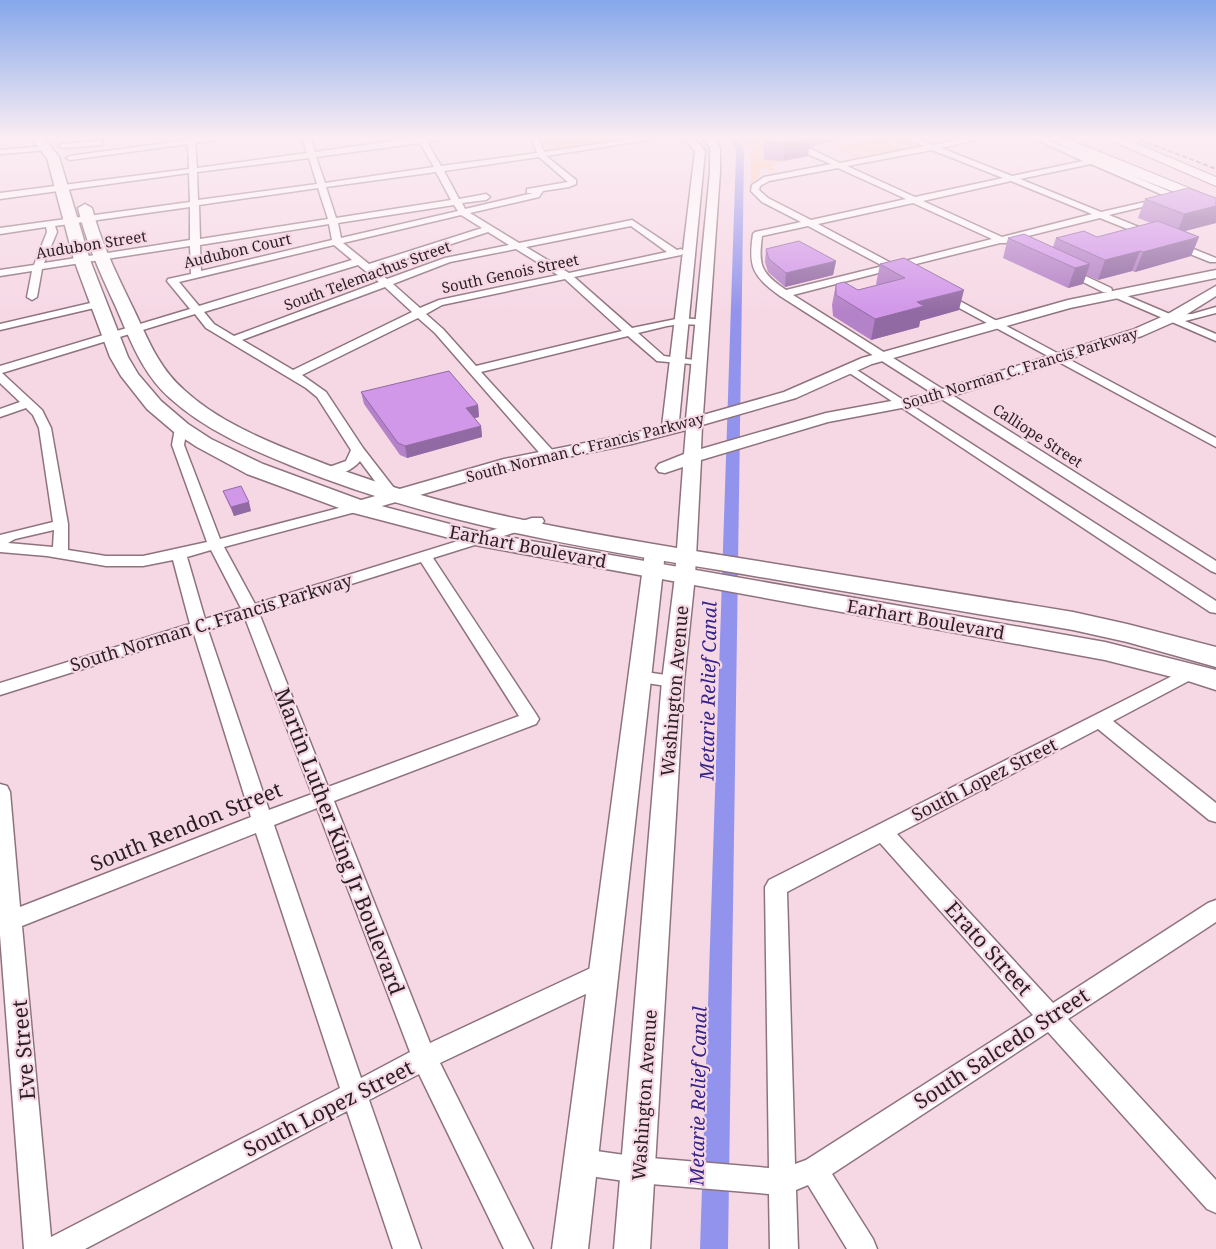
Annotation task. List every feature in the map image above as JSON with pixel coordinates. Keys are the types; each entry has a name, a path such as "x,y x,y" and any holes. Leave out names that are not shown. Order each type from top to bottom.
{"highway":[{"path":"1183,195 1202,208"},
{"path":"1199,195 1216,204"}],"main road":[{"name":"Earhart Boulevard","path":"64,195 70,221 91,259 144,327 157,372 166,384 186,401 219,424 283,455 394,496 456,513 529,523 654,561"},
{"name":"Earhart Boulevard","path":"82,195 88,219 91,259 99,304 110,336 130,376 154,405 181,428 204,443 256,469 358,507 480,539 654,561 824,591 1105,651 1204,676"},
{"path":"256,469 283,455"},
{"name":"Earhart Boulevard","path":"824,591 1073,621 1127,632 1216,657"}],"street":[{"path":"193,195 196,275"},
{"path":"0,231 255,195"},
{"path":"324,195 333,222 337,243 364,264 440,331 549,454"},
{"path":"454,195 463,213 567,276 661,359 698,363"},
{"name":"Audubon Street","path":"0,273 500,195"},
{"name":"Audubon Court","path":"196,310 172,281 535,195"},
{"path":"670,430 684,290 682,251 693,221 696,195"},
{"name":"Washington Avenue","path":"632,1249 673,681 694,568 692,457 713,195"},
{"path":"759,195 909,277"},
{"path":"904,195 1015,247"},
{"path":"810,223 936,195"},
{"path":"1051,195 1214,260"},
{"path":"1170,195 1216,214"},
{"path":"784,294 1174,197"},
{"path":"693,221 710,222"},
{"name":"South Telemachus Street","path":"233,340 448,260 632,223 682,251"},
{"name":"Calliope Street","path":"810,223 758,234 754,255 760,277 1216,568"},
{"path":"32,298 38,268 52,232 50,224"},
{"path":"0,370 196,310 488,229"},
{"name":"South Genois Street","path":"292,375 439,303 682,251"},
{"name":"South Norman C. Francis Parkway","path":"358,507 510,463 632,439 762,404 790,395 849,368 884,356 1112,292 1214,260"},
{"path":"1051,263 1216,338"},
{"name":"South Norman C. Francis Parkway","path":"1112,292 1216,274"},
{"path":"927,287 1216,443"},
{"path":"684,290 705,292"},
{"name":"South Norman C. Francis Parkway","path":"665,468 692,457 826,418 905,404 943,394 1137,333 1171,318 1216,290"},
{"path":"0,327 99,304"},
{"path":"196,310 210,326 310,385 322,396 358,450 394,496"},
{"name":"South Norman C. Francis Parkway","path":"1171,318 1193,317 1216,310"},
{"path":"474,370 681,321 702,322"},
{"path":"849,368 1216,608"},
{"path":"0,376 38,413 45,428 61,524 60,553"},
{"path":"790,395 789,400 795,410 826,418"},
{"path":"0,413 28,403"},
{"name":"Martin Luther King Jr Boulevard","path":"181,428 178,446 214,543 250,610 424,1058 519,1249"},
{"path":"326,472 352,463 356,459 358,450"},
{"path":"0,547 25,548 98,560 143,561 179,554 214,543 358,507"},
{"name":"South Norman C. Francis Parkway","path":"0,689 529,523"},
{"path":"0,541 10,536 61,524"},
{"path":"179,554 190,598 263,822 407,1249"},
{"name":"South Rendon Street","path":"6,922 324,797 530,719 424,556"},
{"name":"Washington Avenue","path":"570,1249 654,561"},
{"name":"South Lopez Street","path":"776,886 1100,720 1204,676"},
{"path":"639,677 673,681"},
{"path":"1100,720 1216,814"},
{"name":"Eve Street","path":"0,792 6,922 38,1249"},
{"name":"Erato Street","path":"882,831 1216,1200"},
{"path":"776,886 784,1249"},
{"name":"South Salcedo Street","path":"783,1182 814,1170 1216,910"},
{"name":"South Lopez Street","path":"57,1249 424,1058 603,974"},
{"path":"582,1162 639,1170 783,1182"},
{"path":"814,1170 863,1249"}],"building":[{"path":"1160,195 1208,195 1216,198 1216,206 1184,214 1145,199"},
{"path":"1158,221 1199,237 1105,260 1056,238 1084,231 1097,237"},
{"path":"1024,234 1090,264 1075,268 1008,238"},
{"path":"799,241 836,261 786,273 769,259 766,249"},
{"path":"904,258 964,290 917,302 924,306 875,319 836,295 836,284 844,282 858,290 905,278 880,264"},
{"path":"449,371 478,405 466,408 481,426 405,446 398,443 361,392"},
{"path":"241,486 249,502 231,507 223,491"}],"waterway":[{"name":"Metarie Relief Canal","path":"714,1249 738,195"}]}
